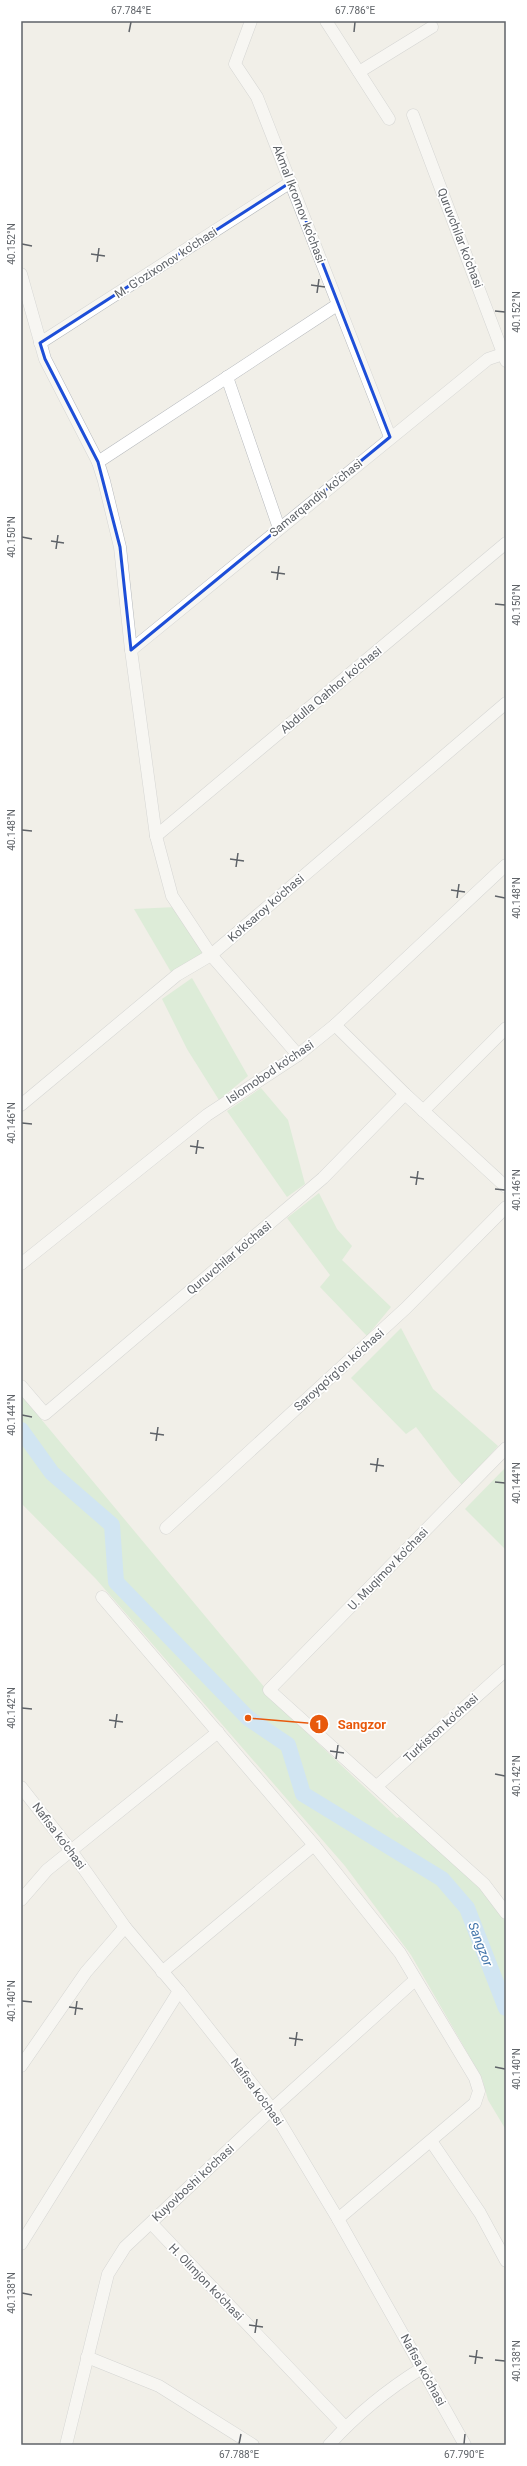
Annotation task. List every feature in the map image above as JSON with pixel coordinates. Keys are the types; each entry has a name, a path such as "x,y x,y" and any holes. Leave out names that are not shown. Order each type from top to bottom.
{"street":[{"name":"Akmal Ikromov ko'chasi","path":"250,21 235,64 257,97 291,182 337,305 390,437"},
{"path":"326,21 389,119"},
{"path":"359,72 432,27"},
{"name":"Quruvchilar ko'chasi","path":"414,115 505,356"},
{"name":"M. G'ozixonov ko'chasi","path":"40,343 291,182"},
{"path":"21,274 45,359 98,462 120,547 131,650 156,836 172,896 211,955 298,1055"},
{"path":"98,462 337,305"},
{"name":"Samarqandiy ko'chasi","path":"131,650 390,437 488,359 505,356"},
{"path":"227,378 279,528"},
{"name":"Abdulla Qahhor ko'chasi","path":"156,836 506,543"},
{"name":"Ko'ksaroy ko'chasi","path":"21,1105 177,975 211,955 506,703"},
{"name":"Islomobod ko'chasi","path":"21,1264 208,1114 298,1055 335,1025 506,865"},
{"path":"335,1025 405,1094 506,1187"},
{"path":"423,1111 506,1028"},
{"name":"Quruvchilar ko'chasi","path":"21,1386 45,1414 323,1178 405,1094"},
{"name":"Saroyqo'rg'on ko'chasi","path":"166,1528 406,1308 506,1207"},
{"name":"U. Muqimov ko'chasi","path":"377,1786 269,1690 506,1448"},
{"path":"102,1597 314,1845 400,1953 475,2078 479,2091 475,2103 338,2219"},
{"name":"Turkiston ko'chasi","path":"377,1786 506,1670"},
{"path":"21,1900 47,1870 72,1852 218,1732"},
{"path":"377,1786 484,1884 506,1913"},
{"name":"Nafisa ko'chasi","path":"21,1787 72,1852 125,1927 272,2109 338,2219 465,2445"},
{"path":"162,1972 314,1845"},
{"path":"21,2066 86,1972 125,1927"},
{"name":"Kuyovboshi ko'chasi","path":"66,2445 108,2274 125,2247 272,2109 415,1980"},
{"path":"21,2244 178,1991"},
{"path":"431,2141 480,2213 506,2261"},
{"name":"H. Olimjon ko'chasi","path":"151,2223 345,2427"},
{"path":"87,2357 159,2386 253,2445"},
{"path":"329,2445 345,2427 395,2384 422,2368"}],"highlighted area":[{"path":"291,182 390,437 131,650 120,547 98,462 45,359 40,343"}],"green space":[{"path":"176,907 205,952 171,972 134,909"},
{"path":"192,978 248,1076 219,1100 187,1049 162,999"},
{"path":"261,1088 288,1120 305,1184 287,1197 227,1111"},
{"path":"319,1193 337,1229 352,1246 342,1260 391,1307 367,1336 320,1287 330,1275 287,1218"},
{"path":"401,1328 433,1389 498,1446 463,1486 416,1427 406,1434 351,1378"},
{"path":"21,1395 285,1712 397,1818 399,1817 434,1845 481,1890 506,1922 506,2130 488,2100 482,2078 411,1955 345,1866 96,1579 21,1503"},
{"path":"506,1467 506,1550 465,1509"}],"waterway":[{"name":"Sangzor","path":"21,1430 52,1473 112,1525 116,1582 248,1718 288,1745 303,1794 442,1879 467,1908 506,2008"}],"place":[{"name":"Sangzor","path":"248,1718"}]}
